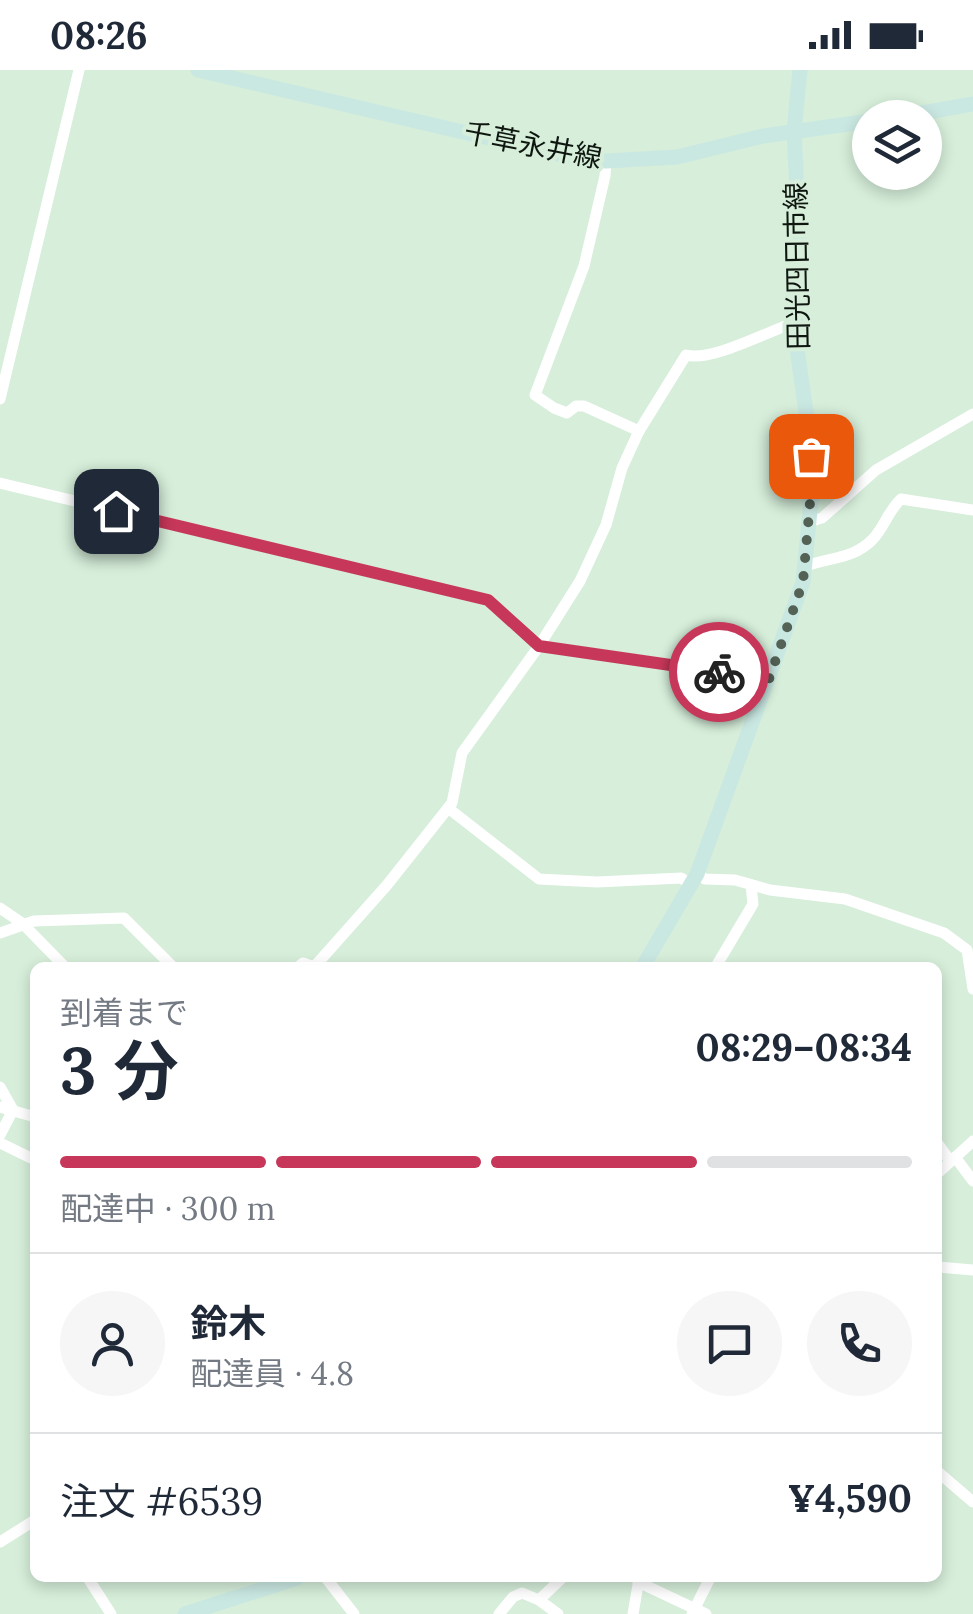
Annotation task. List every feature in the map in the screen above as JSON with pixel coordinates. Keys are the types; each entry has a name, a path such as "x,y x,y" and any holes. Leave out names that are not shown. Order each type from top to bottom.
{"main road":[{"name":"千草永井線","path":"198,70 564,156 606,161 676,157 852,124"},
{"name":"田光四日市線","path":"646,962 694,879 803,582 812,480 810,433 796,352 799,228 794,132 800,70"},
{"path":"942,110 973,104"},
{"path":"185,1614 285,1582"}],"street":[{"path":"0,399 79,70"},
{"path":"606,161 584,266 535,395 560,412 584,406 640,431"},
{"path":"320,962 387,886 448,808 457,790 462,753 580,581 606,525 622,468 686,356 694,358 724,350 796,322"},
{"path":"808,522 822,518 876,470 973,414"},
{"path":"0,484 488,600 539,646 768,682"},
{"path":"804,566 820,560 843,559 856,552 876,536 901,499 973,510"},
{"path":"448,808 540,879 736,880 845,898 954,938 970,948 973,989"},
{"path":"718,962 753,904 751,885"},
{"path":"0,908 22,923 60,962"},
{"path":"0,933 22,923 124,918 168,962"},
{"path":"0,1087 14,1110"},
{"path":"0,1107 30,1115"},
{"path":"0,1135 14,1110"},
{"path":"942,1168 973,1141"},
{"path":"0,1143 30,1158"},
{"path":"942,1148 973,1180"},
{"path":"942,1267 973,1270"},
{"path":"942,1475 973,1502"},
{"path":"0,1542 30,1523"},
{"path":"91,1582 111,1614"},
{"path":"329,1582 354,1614"},
{"path":"539,1600 558,1582"},
{"path":"633,1614 638,1582"},
{"path":"642,1582 698,1612 709,1582"},
{"path":"500,1614 517,1594 539,1600 558,1614"}],"way so far":[{"path":"719,672 768,682 803,582 811,456"}],"route":[{"path":"116,511 488,600 539,646 719,672"}]}
